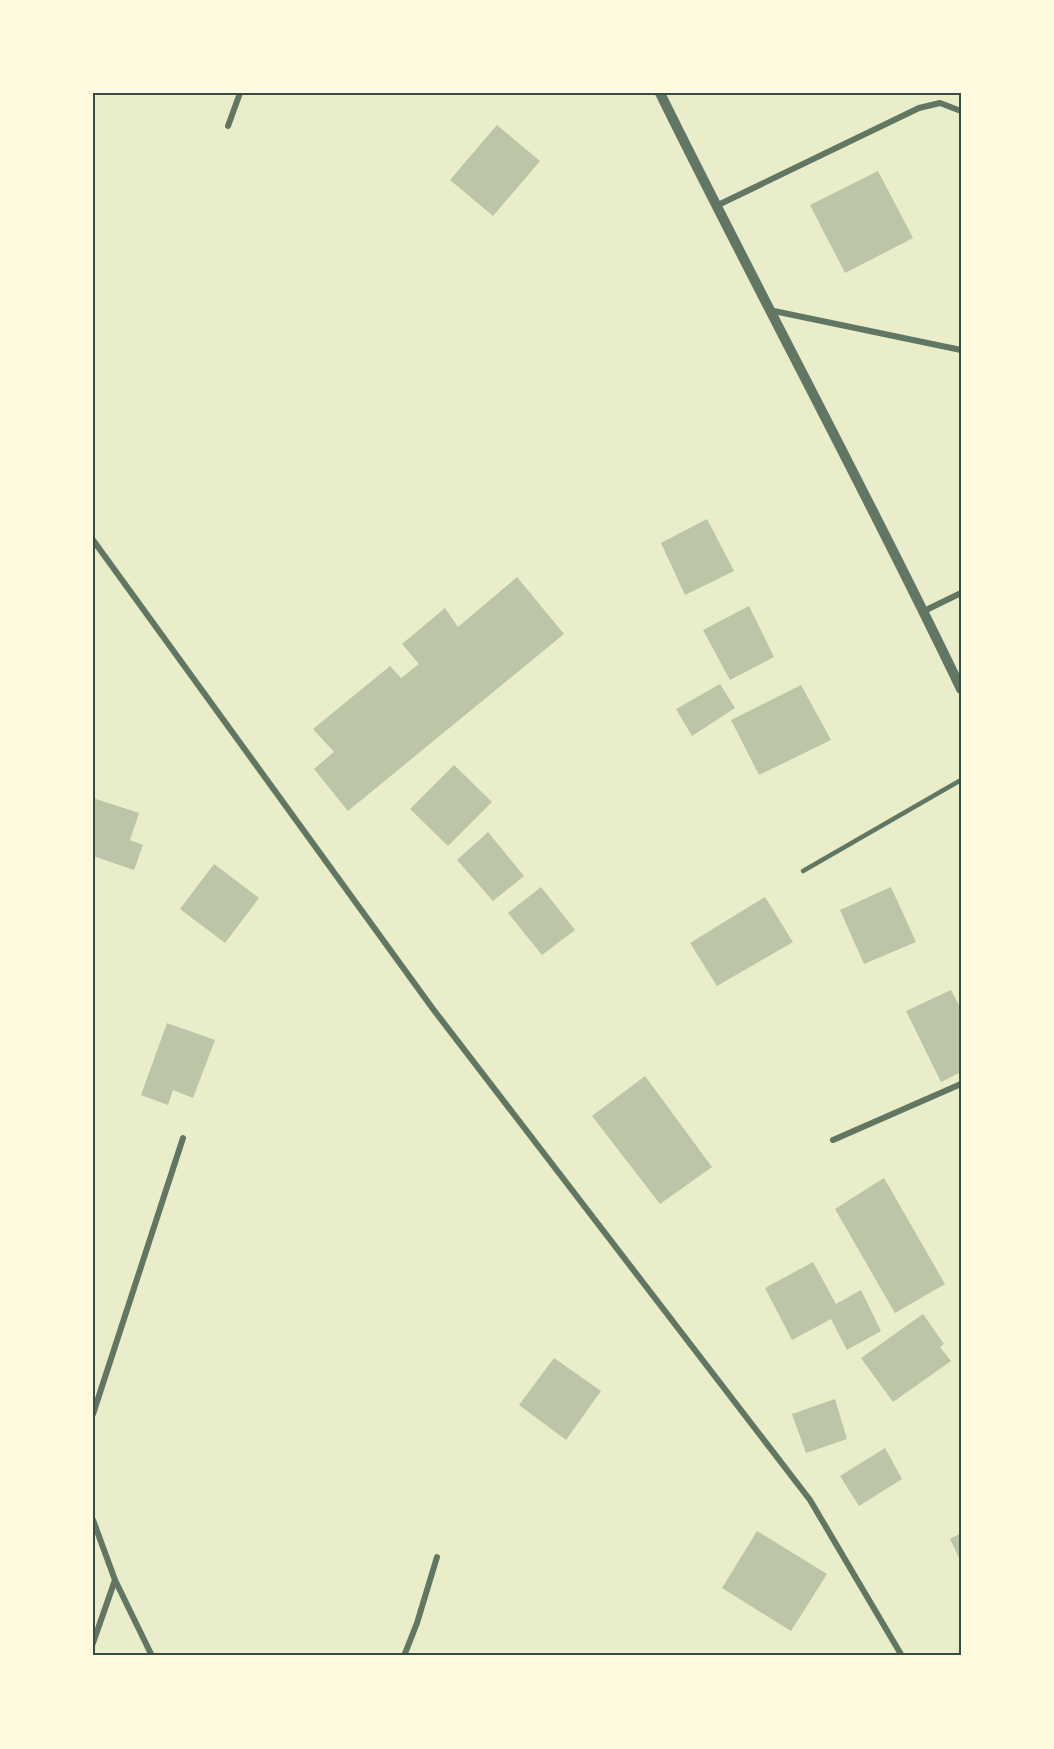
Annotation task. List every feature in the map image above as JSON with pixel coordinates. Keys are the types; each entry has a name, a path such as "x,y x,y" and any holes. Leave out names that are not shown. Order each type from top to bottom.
{"street":[{"path":"228,126 240,93"},
{"path":"660,93 924,611 961,689"},
{"path":"716,206 919,108 940,103 961,111"},
{"path":"769,309 961,350"},
{"path":"93,540 433,1009 810,1500 902,1656"},
{"path":"924,611 961,593"},
{"path":"833,1140 961,1084"},
{"path":"93,1413 183,1138"},
{"path":"93,1520 115,1580 152,1656"},
{"path":"404,1656 417,1623 437,1557"},
{"path":"93,1643 115,1580"}],"lane":[{"path":"803,871 961,780"}],"building":[{"path":"497,125 540,161 493,216 450,180"},
{"path":"878,171 913,238 845,273 810,205"},
{"path":"707,519 734,571 685,595 661,543"},
{"path":"517,577 564,634 348,811 314,769 334,752 313,729 390,666 401,678 419,664 402,644 445,608 458,627"},
{"path":"749,606 774,657 730,680 703,630"},
{"path":"720,684 735,708 692,736 676,709"},
{"path":"801,685 831,740 759,775 731,720"},
{"path":"454,765 492,802 448,846 410,809"},
{"path":"93,798 139,813 130,840 143,845 134,870 93,856"},
{"path":"488,832 524,876 493,901 457,860"},
{"path":"214,864 259,898 225,943 180,909"},
{"path":"541,887 575,930 542,955 508,913"},
{"path":"891,887 916,942 864,964 840,910"},
{"path":"765,897 793,942 717,986 690,943"},
{"path":"951,990 961,1009 961,1072 941,1082 906,1011"},
{"path":"167,1023 215,1040 193,1098 173,1090 168,1105 141,1095"},
{"path":"645,1076 712,1167 660,1204 592,1116"},
{"path":"884,1178 945,1284 895,1313 835,1209"},
{"path":"813,1262 836,1304 861,1290 881,1331 847,1350 831,1319 792,1340 765,1288"},
{"path":"923,1314 944,1344 940,1347 951,1361 893,1402 861,1358"},
{"path":"554,1358 601,1391 566,1440 519,1405"},
{"path":"835,1399 847,1439 806,1453 792,1414"},
{"path":"885,1448 902,1479 859,1506 840,1476"},
{"path":"757,1531 827,1574 791,1631 722,1588"},
{"path":"961,1533 961,1562 950,1539"}]}
